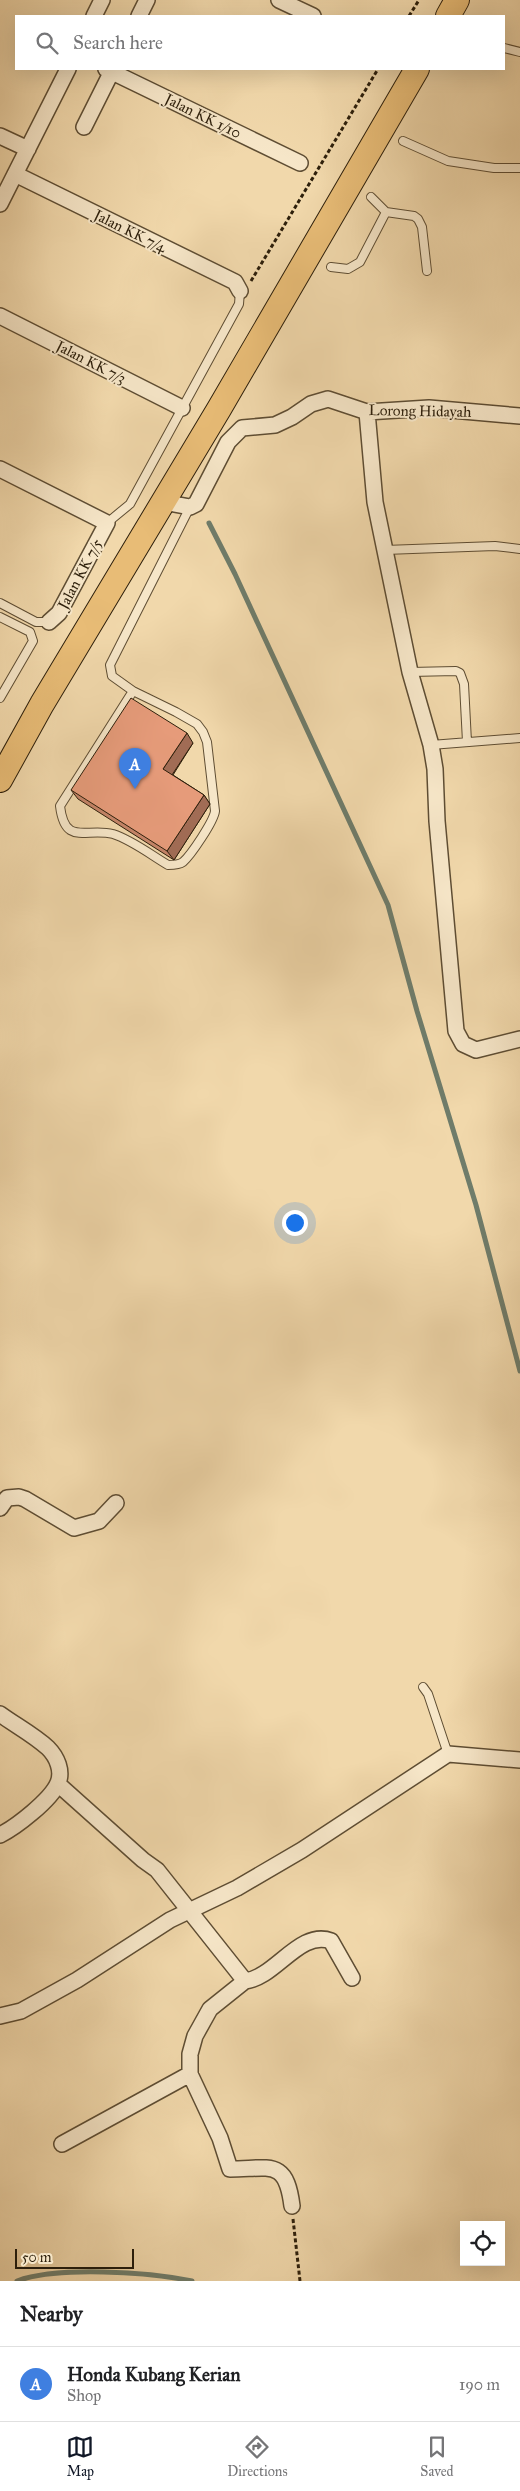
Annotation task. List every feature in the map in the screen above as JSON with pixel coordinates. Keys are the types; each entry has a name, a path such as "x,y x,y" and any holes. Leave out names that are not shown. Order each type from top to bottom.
{"main road":[{"path":"449,15 457,0"},
{"path":"0,780 42,704 416,70"}],"street":[{"path":"94,15 102,0"},
{"path":"140,15 147,0"},
{"path":"279,0 311,15"},
{"path":"0,204 68,70"},
{"path":"84,127 110,70"},
{"name":"Jalan KK 1/10","path":"110,70 300,163"},
{"path":"0,136 28,149"},
{"name":"Jalan KK 7/4","path":"15,174 235,282 240,291"},
{"name":"Jalan KK 7/3","path":"0,316 182,408"},
{"name":"Lorong Hidayah","path":"190,507 196,504 202,495 228,442 242,428 275,424 292,417 311,404 328,399 367,412 429,408 520,416"},
{"path":"367,412 375,502 410,672 431,745 435,769 436,821 456,1031 463,1044 476,1050 520,1039"},
{"path":"1,472 107,523"},
{"path":"163,502 190,507"},
{"name":"Jalan KK 7/5","path":"49,622 59,614 107,523"},
{"path":"0,1508 7,1498 19,1496 74,1528 99,1521 116,1503"},
{"path":"0,1714 47,1747 55,1758 60,1770 58,1784 50,1795 18,1823 0,1835"},
{"path":"0,2016 21,2011 77,1980 170,1920 191,1911 302,1850 448,1754 520,1760"},
{"path":"58,1784 142,1860 157,1870 245,1981"},
{"path":"292,2206 287,2180 282,2172 274,2169 230,2169 220,2138 190,2074 190,2054 195,2036 210,2009 245,1981 256,1980 288,1954 307,1943 325,1939 332,1941 352,1978"},
{"path":"62,2144 190,2074"}],"lane":[{"path":"505,48 520,52"},
{"path":"403,141 448,161 494,168 520,168"},
{"path":"371,198 386,212 414,216 418,219 422,227 427,271"},
{"path":"332,267 348,269 360,262 386,212"},
{"path":"107,523 130,504 239,304 240,291"},
{"path":"134,691 60,806 62,816 65,825 72,831 81,834 113,834 168,865 175,865 183,862 214,820 215,811 207,742 197,724 134,691 112,676 110,666 190,507"},
{"path":"385,550 495,546 520,549"},
{"path":"0,603 36,622 49,622"},
{"path":"0,617 30,632 33,641 0,698"},
{"path":"410,672 456,671 460,673 464,684 467,742"},
{"path":"431,745 520,738"},
{"path":"423,1687 428,1694 448,1754"}],"path":[{"path":"410,15 419,0"},
{"path":"240,291 248,286 377,70"},
{"path":"292,2206 300,2281"}],"building":[{"path":"131,698 187,733 163,769 204,795 167,851 71,790"}],"waterway":[{"path":"209,523 235,574 388,905 417,1011 476,1205 520,1371"},
{"path":"17,2281 34,2276 79,2272 128,2273 192,2281"}],"place":[{"name":"Honda Kubang Kerian","path":"135,789"}]}
